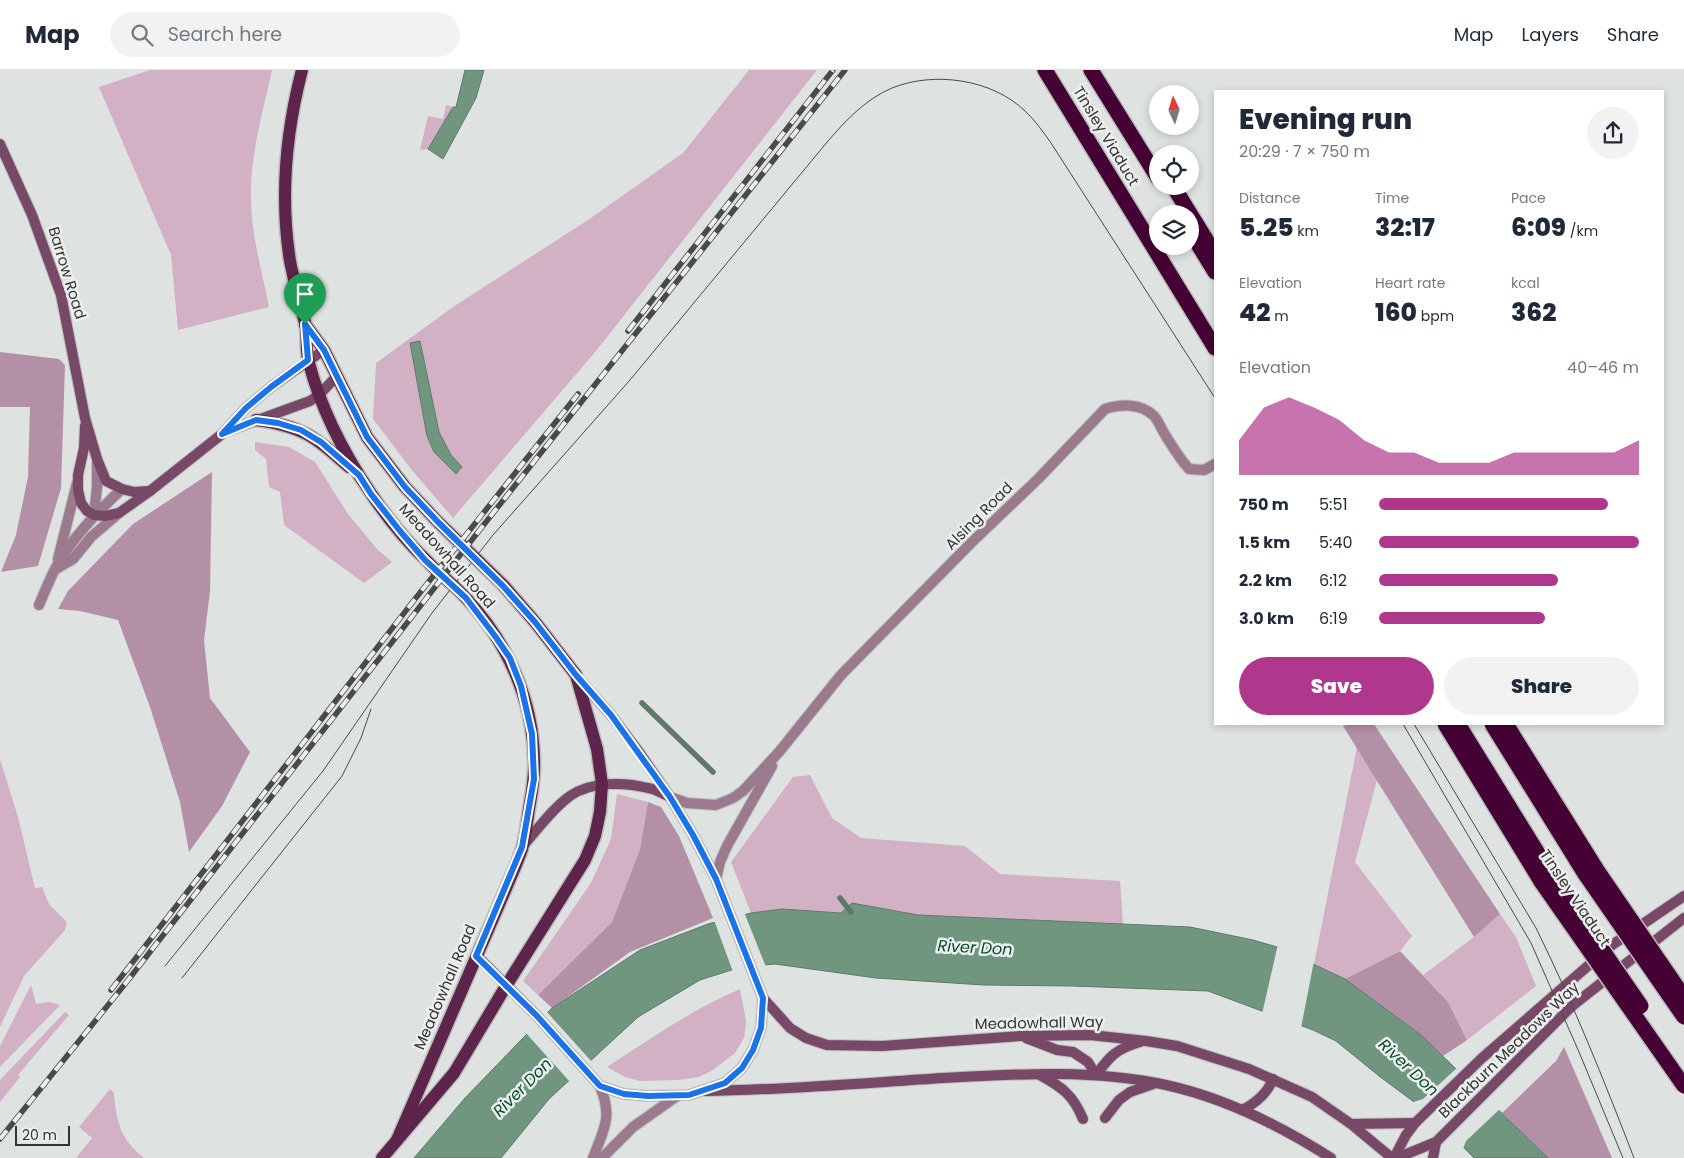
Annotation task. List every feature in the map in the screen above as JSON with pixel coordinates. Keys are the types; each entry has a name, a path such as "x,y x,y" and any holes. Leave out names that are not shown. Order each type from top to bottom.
{"highway":[{"name":"Tinsley Viaduct","path":"1045,70 1214,346"},
{"name":"Tinsley Viaduct","path":"1056,70 1149,221"},
{"name":"Tinsley Viaduct","path":"1091,70 1149,163"},
{"name":"Tinsley Viaduct","path":"1102,70 1149,146"},
{"path":"1179,195 1214,252"},
{"path":"1199,246 1214,270"},
{"path":"1169,255 1214,328"},
{"name":"Tinsley Viaduct","path":"1446,725 1542,883 1684,1086"},
{"name":"Tinsley Viaduct","path":"1459,725 1557,884 1684,1070"},
{"name":"Tinsley Viaduct","path":"1493,725 1585,874 1684,1017"},
{"path":"1507,725 1598,870 1684,997"}],"main road":[{"name":"Meadowhall Road","path":"302,70 289,133 286,227 290,259 305,324 308,360 319,395 331,426 371,494 425,560 472,605 510,658 521,686 532,734 534,779 522,847 397,1140"},
{"name":"Meadowhall Road","path":"305,324 324,350 367,437 405,487 509,593 535,622 576,675 597,749 602,784 600,812 595,836 585,860 454,1073 382,1158"},
{"path":"256,420 278,423 301,430 321,442 359,475"}],"street":[{"name":"Barrow Road","path":"0,144 32,215 61,295 85,418 97,459 106,481 122,489"},
{"path":"55,569 72,559 91,537 119,513 222,434 246,408 271,387 324,350"},
{"path":"222,434 310,401 319,395 336,377"},
{"name":"Alsing Road","path":"670,797 700,805 716,804 733,798 743,791 779,752 842,675 1038,479 1105,409 1119,404 1134,406 1144,410 1154,416 1179,457 1189,469 1204,470 1214,465"},
{"name":"Barrow Road","path":"85,418 84,448 78,476 78,490 81,503 87,511 94,515"},
{"path":"91,537 97,487 97,459"},
{"path":"55,569 78,476"},
{"path":"39,605 55,569 73,541 94,515 122,489 134,492 150,491"},
{"path":"94,515 106,516 119,513"},
{"name":"Meadowhall Road","path":"576,675 611,715 670,797"},
{"name":"Alsing Road","path":"716,879 720,862 727,846 779,752"},
{"name":"Meadowhall Road","path":"522,847 552,812 569,796 578,791 602,784 630,785 650,788 670,797"},
{"name":"Meadowhall Way","path":"670,797 716,879 763,998 790,1028 806,1038 827,1045 882,1046 1020,1036 1090,1035 1177,1046 1216,1057 1273,1079 1312,1097 1395,1158"},
{"name":"Blackburn Meadows Way","path":"1395,1158 1406,1135 1415,1123 1482,1058 1612,945 1684,896"},
{"name":"Blackburn Meadows Way","path":"1395,1158 1436,1142 1572,1006 1684,918"},
{"name":"Meadowhall Way","path":"476,956 537,1016 600,1086 624,1094 677,1096 705,1091 754,1090 1037,1073 1096,1075 1157,1083 1218,1100 1266,1121 1331,1158"},
{"name":"Meadowhall Way","path":"705,1091 725,1083 742,1068 753,1050 761,1028 763,998"},
{"path":"1020,1036 1057,1050 1073,1052 1088,1062 1096,1075 1108,1059 1124,1047 1146,1041"},
{"path":"1037,1073 1068,1093 1078,1106 1083,1119"},
{"path":"1242,1110 1263,1096 1273,1079"},
{"path":"1105,1118 1119,1100 1130,1092 1157,1083"},
{"path":"593,1158 607,1120 607,1103 600,1086"},
{"path":"602,1158 633,1127 677,1096"},
{"path":"1351,1124 1415,1123"},
{"path":"1433,1158 1436,1142"}],"shaded area":[{"path":"150,70 272,70 255,150 251,182 251,212 269,307 178,330 171,255 99,87"},
{"path":"749,70 817,70 596,351 453,518 411,469 373,419 376,363 453,307 588,220 683,153"},
{"path":"446,105 453,107 428,149 420,150 428,116 443,119"},
{"path":"0,352 59,359 65,365 61,488 38,566 1,572 16,535 28,477 30,407 0,407"},
{"path":"255,442 289,447 315,462 348,514 377,549 392,562 364,583 284,525 280,492 269,487 266,459 255,450"},
{"path":"212,472 210,591 204,640 210,698 250,752 222,806 189,852 180,802 150,707 118,620 80,611 58,609 68,591 133,524"},
{"path":"1375,725 1500,914 1474,937 1343,726"},
{"path":"1357,747 1377,780 1355,862 1412,936 1400,951 1345,979 1314,964"},
{"path":"0,759 18,817 35,888 42,887 49,904 67,922 65,930 24,976 0,1027"},
{"path":"810,775 832,818 861,838 965,846 1000,874 1120,881 1123,924 918,915 852,903 841,913 782,909 751,913 731,862 793,777"},
{"path":"617,794 648,802 640,849 612,922 538,995 523,981 591,883 611,839"},
{"path":"648,802 661,807 679,836 713,918 630,952 552,1008 538,995 612,922 640,849"},
{"path":"1500,914 1516,937 1536,986 1467,1040 1448,1002 1423,975 1474,937"},
{"path":"1400,951 1448,1002 1467,1040 1443,1056 1421,1035 1345,979"},
{"path":"31,985 36,1004 50,1002 60,1005 0,1067 0,1046"},
{"path":"740,989 746,1021 744,1038 735,1053 713,1070 699,1077 679,1080 640,1081 625,1077 607,1067 689,1015"},
{"path":"65,1012 69,1015 18,1075 20,1077 0,1102 0,1080"},
{"path":"1564,1047 1612,1158 1548,1158 1502,1113 1556,1061"},
{"path":"110,1089 114,1093 116,1113 121,1130 130,1144 144,1158 76,1158 92,1138 79,1127"}],"water":[{"path":"465,70 484,70 476,98 443,159 428,149 453,107 456,107"},
{"path":"420,341 439,432 451,455 462,467 456,474 434,452 427,436 410,343"},
{"name":"River Don","path":"852,903 918,915 1190,927 1277,947 1345,979 1421,1035 1548,1158 1474,1158 1433,1116 1336,1041 1313,1030 1208,991 984,985 876,978 775,964 741,967 700,980 638,1017 549,1099 501,1158 414,1158 465,1098 552,1008 640,950 708,924 751,913 782,909 841,913"}],"pier":[{"path":"744,912 766,967 733,972 714,920"},
{"path":"1278,944 1314,961 1301,1028 1262,1014"},
{"path":"546,1011 592,1062 570,1082 525,1032"},
{"path":"1458,1067 1501,1108 1466,1141 1463,1149 1431,1118 1410,1103 1423,1099"}],"waterway":[{"path":"642,703 713,772"},
{"path":"840,898 851,912"}],"tram line":[{"path":"165,966 323,771 432,613 493,535 630,380 835,133 857,111 874,98 892,88 926,80 962,81 996,92 1012,100 1025,111 1036,122 1051,143 1214,396"},
{"path":"182,978 342,776 361,738 371,709"},
{"path":"1404,725 1531,943 1623,1158"},
{"path":"1415,725 1536,928 1588,1042 1634,1158"}],"railway":[{"path":"628,331 833,70"},
{"path":"0,1139 125,984 482,527 845,70"},
{"path":"111,990 415,599 578,394"}],"route":[{"path":"305,324 324,350 367,437 405,487 503,586 611,715 670,797 698,845 716,879 763,998 761,1028 753,1050 742,1068 725,1083 705,1091 677,1096 624,1094 600,1086 537,1016 476,956 512,874 526,830 534,779 534,760 532,734 521,686 510,658 466,598 425,560 371,494 359,475 321,442 301,430 278,423 256,420 222,434 246,408 308,360 305,324"}]}
